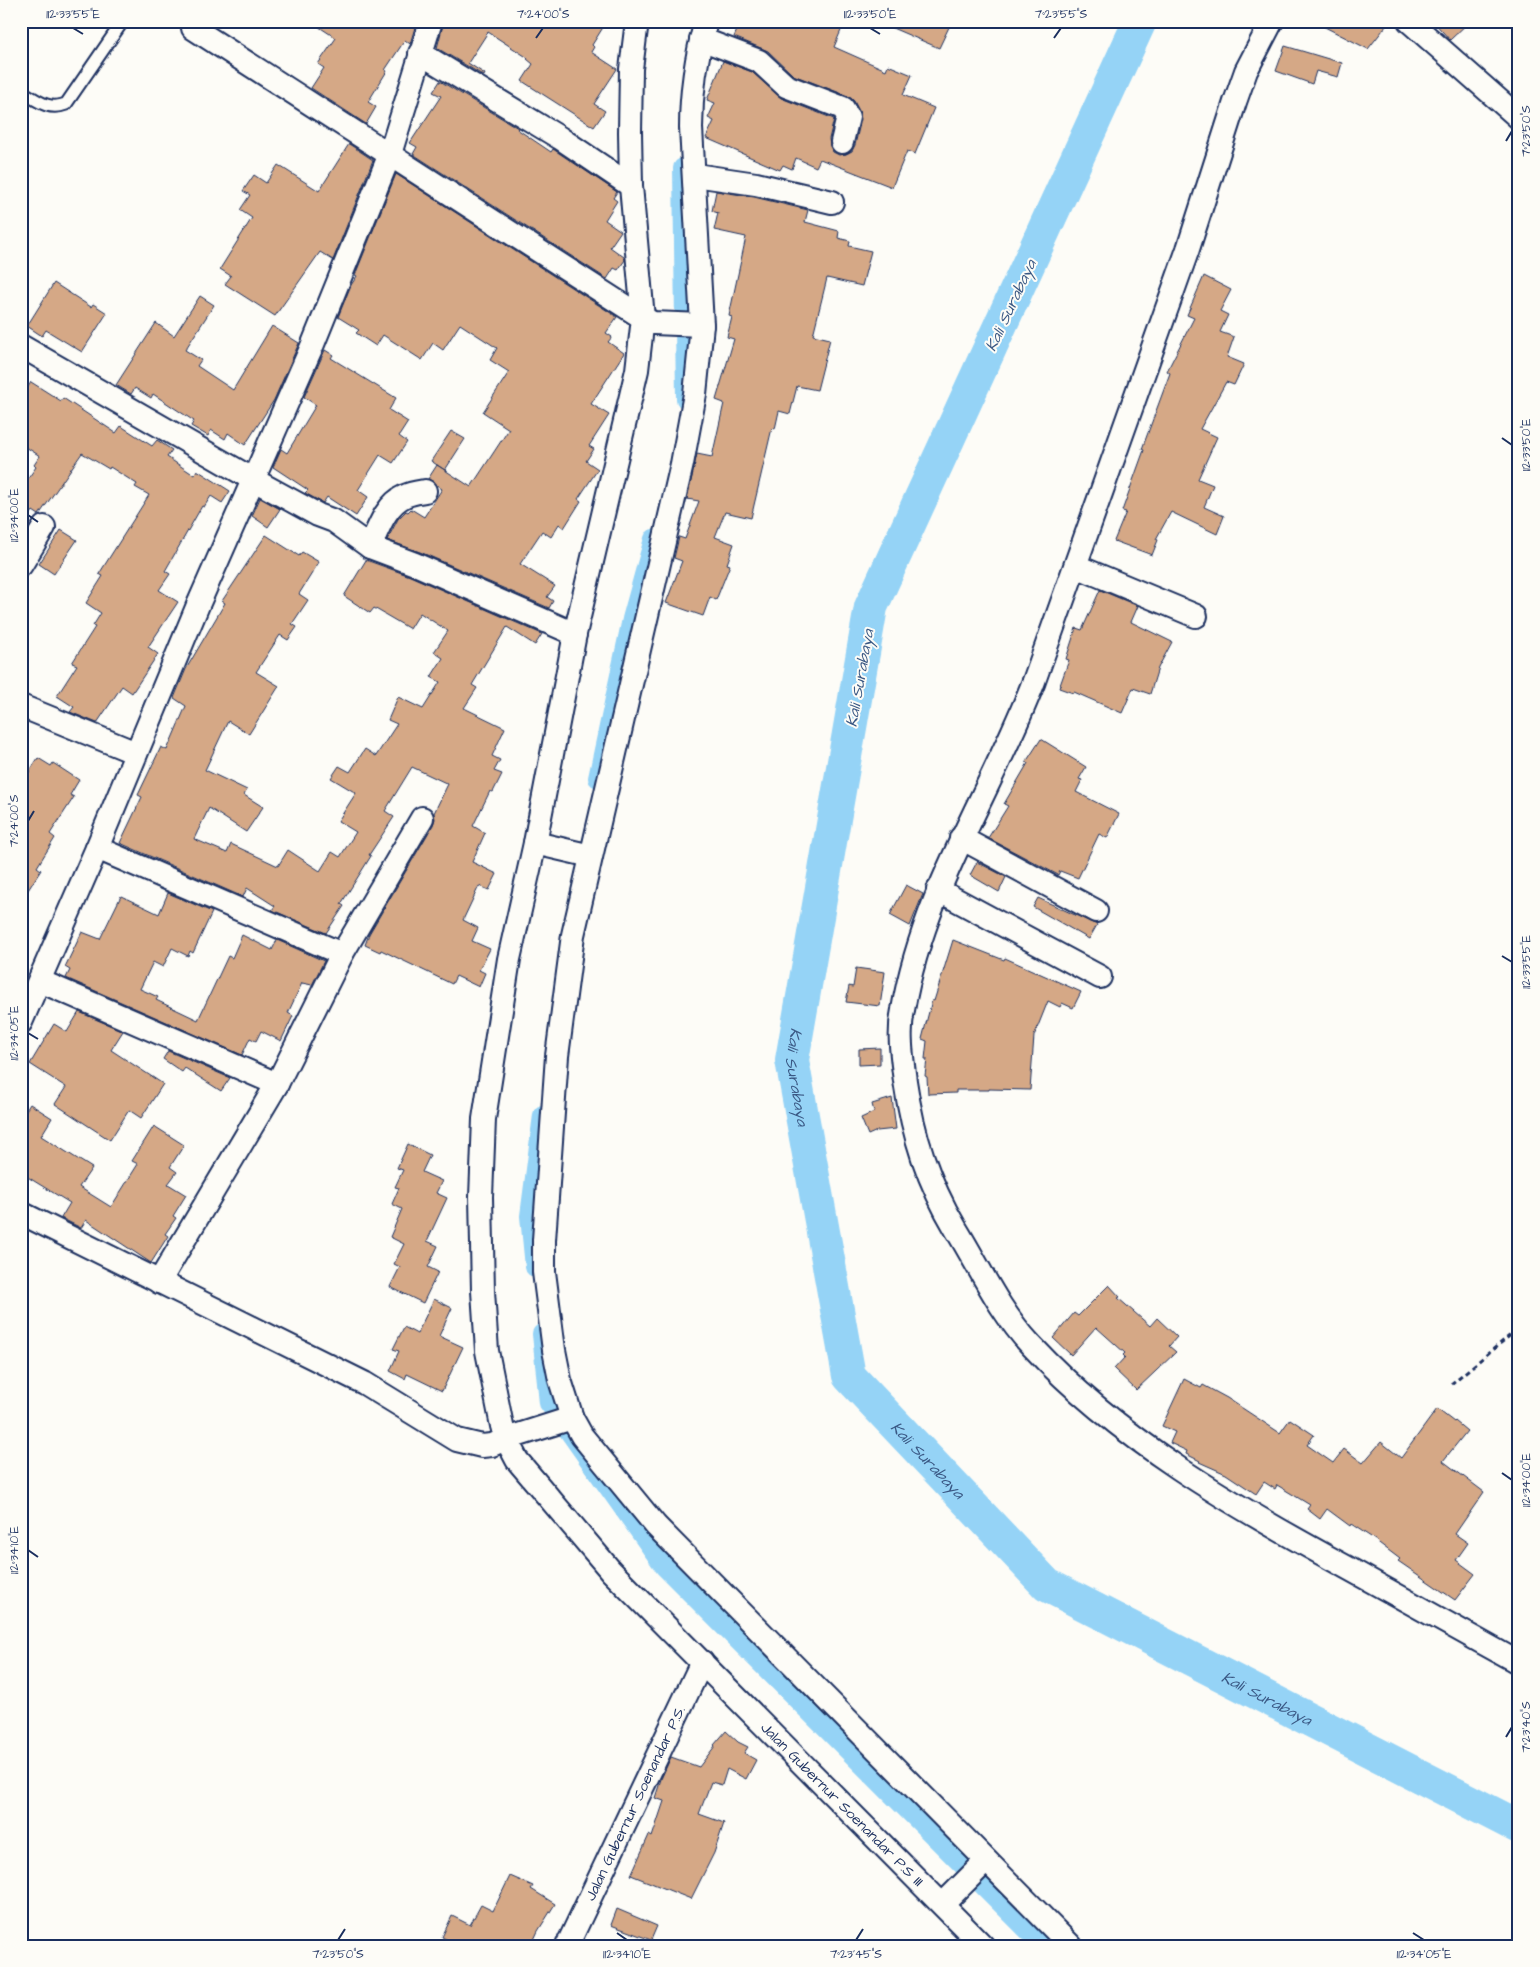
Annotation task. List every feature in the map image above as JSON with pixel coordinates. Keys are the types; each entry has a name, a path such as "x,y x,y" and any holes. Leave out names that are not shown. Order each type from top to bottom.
{"street":[{"path":"192,21 193,28 648,321 699,325"},
{"path":"21,1022 97,848 198,605 313,344 390,154 431,21"},
{"name":"Jalan Gubernur Soenandar P.S III","path":"637,21 632,69 631,186 648,321 575,634 539,844 510,959 484,1119 481,1197 487,1351 515,1436 517,1460 611,1570 702,1662 947,1900 983,1946"},
{"path":"1272,21 1246,72 1235,102 1188,249 1076,566 1018,722 961,838 938,890 915,953 902,1011 900,1033 910,1114 927,1174 938,1196 1002,1308 1017,1328 1053,1367 1121,1427 1232,1504 1519,1663"},
{"path":"1409,21 1519,118"},
{"path":"842,142 848,117 843,108 786,86 759,61 704,30 693,83 691,103 699,325 695,394 682,464 588,855 574,935 560,1022 544,1240 544,1272 554,1350 569,1419 582,1436 656,1526 984,1863 1071,1946"},
{"path":"420,53 560,138 631,186"},
{"path":"695,175 756,184 832,202"},
{"path":"21,346 254,480 318,515 334,521 370,547 415,564 575,634"},
{"path":"370,547 384,517 394,503 405,496 425,491"},
{"path":"21,565 44,527"},
{"path":"1076,566 1196,616"},
{"path":"21,706 136,753"},
{"path":"159,1282 277,1084 342,954 422,818"},
{"path":"961,838 1096,911"},
{"path":"539,844 588,855"},
{"path":"97,848 342,954"},
{"path":"938,890 1100,977"},
{"path":"40,981 277,1084"},
{"path":"21,1213 364,1383 457,1440 482,1446 492,1445 569,1419"},
{"name":"Jalan Gubernur Soenandar P.S.","path":"567,1946 702,1662"},
{"path":"947,1900 984,1863"}],"lane":[{"path":"21,90 46,106 56,108 66,104 123,21"}],"path":[{"path":"1451,1384 1519,1328"}],"building":[{"path":"310,21 413,21 416,24 410,44 405,40 385,70 387,71 368,102 376,107 366,124 311,88 324,68 318,64 336,38"},
{"path":"444,21 607,21 592,45 594,47 591,52 617,69 594,104 605,111 594,127 522,81 533,64 528,58 488,32 468,63 485,74 484,76 437,48"},
{"path":"741,21 845,21 834,47 886,70 888,65 912,75 903,95 934,108 915,154 907,151 892,187 820,159 816,167 796,158 792,169 783,165 780,170 706,138 714,121 708,118 715,103 707,100 723,61 752,72 781,98 834,119 829,139 833,152 839,155 846,154 852,151 855,145 861,119 854,101 848,96 793,75 768,51 734,37"},
{"path":"876,21 942,21 950,25 939,48"},
{"path":"1313,21 1390,21 1368,49"},
{"path":"1433,21 1470,21 1450,40"},
{"path":"1285,46 1342,63 1338,77 1316,71 1312,84 1276,71"},
{"path":"440,81 518,128 551,152 553,149 617,192 613,198 617,201 605,220 621,231 610,247 624,257 625,260 618,270 614,268 607,279 413,154 417,147 410,143 441,96 433,92"},
{"path":"349,144 373,160 333,260 320,252 275,316 225,284 231,276 220,269 252,218 240,210 250,195 243,191 254,175 266,183 278,165 319,191"},
{"path":"396,174 617,317 606,333 612,337 608,342 624,353 591,404 609,415 589,446 594,449 586,461 598,469 578,499 581,501 564,528 559,524 551,537 542,531 520,564 555,586 547,597 553,601 549,608 420,552 387,540 398,519 406,511 408,512 411,509 424,517 442,489 428,479 437,465 471,487 509,429 483,412 509,372 490,360 497,348 460,324 443,350 433,343 422,360 383,335 376,346 356,333 359,330 338,317 351,285 357,276 355,275"},
{"path":"716,191 754,197 808,210 805,222 839,231 838,238 850,241 849,246 871,251 862,286 827,278 813,335 830,339 817,390 797,386 790,414 779,411 775,429 772,428 751,518 725,512 715,537 734,544 727,564 730,565 716,600 710,597 703,616 666,603 682,561 674,558 679,537 685,539 699,501 687,499 697,454 712,457 724,403 716,400 734,339 727,337 732,317 729,316 746,237 714,230 718,213 712,211"},
{"path":"1204,276 1231,290 1220,311 1228,315 1220,332 1234,337 1227,357 1244,364 1234,385 1226,382 1200,429 1217,437 1198,479 1213,485 1204,507 1224,516 1217,534 1171,512 1156,539 1158,540 1152,555 1114,541 1126,512 1122,511 1144,450 1142,449 1170,373 1167,371 1194,318 1187,315"},
{"path":"54,283 91,307 93,304 107,313 82,352 46,330 42,336 27,326"},
{"path":"200,296 214,305 185,350 201,360 197,366 233,390 272,326 299,343 274,400 245,445 228,433 225,439 211,430 208,436 191,426 194,421 153,394 151,398 135,388 131,394 116,385 156,323 174,336"},
{"path":"325,350 333,355 331,358 396,398 389,410 408,422 399,436 407,442 393,463 380,455 358,490 368,497 356,516 327,497 323,503 305,493 308,490 273,467 281,449 287,453 316,405 304,397"},
{"path":"31,382 61,401 63,398 116,433 121,426 152,446 157,440 172,450 167,457 194,475 197,470 230,491 222,503 211,496 204,507 202,506 165,571 170,574 159,590 178,602 148,647 158,654 132,693 122,686 97,723 70,712 74,707 57,696 77,665 72,663 95,627 93,626 101,613 86,603 103,576 99,574 149,495 135,487 137,484 110,467 109,469 82,453 39,515 33,511 21,528 21,489 36,467 34,465 40,456 21,444 21,398"},
{"path":"451,431 465,439 445,470 431,461"},
{"path":"260,498 280,509 268,527 252,516"},
{"path":"61,530 77,540 54,574 39,564"},
{"path":"266,535 299,556 302,552 319,562 299,594 308,600 292,624 297,627 288,640 280,635 256,672 279,686 249,734 228,721 205,770 247,790 244,795 263,807 246,832 209,808 194,839 227,853 231,844 278,866 288,850 320,871 332,852 340,857 356,832 338,821 356,793 331,778 339,766 350,772 365,749 376,756 397,724 388,720 398,697 423,709 440,682 431,677 443,658 434,652 448,631 420,613 410,629 374,608 370,613 344,596 366,560 410,576 542,634 535,645 507,627 472,685 477,688 464,708 505,728 492,756 500,760 494,771 502,774 493,792 490,791 473,826 485,833 472,862 497,874 489,890 479,886 463,920 478,928 472,941 490,949 479,970 485,973 479,987 456,976 452,984 381,950 380,952 365,945 369,934 433,825 434,813 448,784 412,767 385,811 394,817 369,855 371,856 341,904 344,906 326,933 272,910 275,906 247,888 243,897 120,843 142,797 138,795 161,747 167,750 186,706 174,698 186,669 225,603 222,601"},
{"path":"1100,590 1138,606 1131,622 1172,642 1158,668 1150,694 1133,688 1122,713 1074,692 1059,688 1069,660 1066,659 1076,628 1082,630"},
{"path":"1041,739 1086,767 1079,779 1082,780 1076,792 1119,814 1107,838 1099,834 1078,878 1060,871 1058,875 988,838 1008,806 1004,804 1028,763 1026,762"},
{"path":"38,758 51,766 53,763 79,780 70,795 74,797 50,834 55,838 37,867 41,870 21,901 21,785"},
{"path":"977,862 1006,877 999,892 970,875"},
{"path":"906,885 923,894 910,926 890,915"},
{"path":"168,893 212,912 193,953 190,951 188,956 172,948 163,967 153,962 140,989 158,997 156,1000 198,1020 228,956 232,958 242,935 272,950 277,940 324,961 312,985 302,983 288,1013 293,1016 281,1041 261,1031 256,1041 250,1038 242,1055 66,978 70,970 65,967 82,932 100,939 121,896 159,914"},
{"path":"1038,898 1097,925 1089,939 1033,907"},
{"path":"953,940 1004,960 1005,958 1081,992 1073,1008 1062,1003 1060,1007 1048,1001 1034,1036 1030,1090 956,1090 956,1093 928,1094 927,1077 925,1076 927,1041 922,1039 932,1000 934,1001"},
{"path":"856,968 885,972 880,1006 846,1002 849,986 853,987"},
{"path":"79,1012 123,1031 111,1050 163,1084 141,1118 129,1110 110,1140 55,1104 66,1087 30,1064 54,1024 67,1032"},
{"path":"880,1048 880,1064 859,1065 859,1049"},
{"path":"168,1051 230,1078 221,1091 185,1068 182,1072 163,1059"},
{"path":"892,1098 896,1129 877,1131 868,1135 861,1118 874,1112 872,1104"},
{"path":"30,1104 52,1118 41,1136 92,1168 79,1187 111,1207 138,1164 132,1161 154,1126 184,1145 170,1167 177,1172 168,1184 186,1195 173,1216 176,1218 165,1234 168,1236 151,1263 86,1220 81,1228 61,1218 70,1203 21,1173 21,1118"},
{"path":"408,1144 430,1155 422,1172 442,1181 436,1193 447,1198 427,1241 438,1246 428,1267 438,1272 423,1303 390,1287 400,1267 394,1264 404,1244 390,1237 402,1209 392,1204 399,1188 395,1187 403,1170 397,1168"},
{"path":"1109,1285 1120,1297 1118,1298 1150,1326 1157,1318 1177,1337 1169,1346 1176,1352 1136,1390 1114,1369 1125,1357 1123,1355 1125,1353 1096,1327 1071,1355 1053,1338 1074,1313 1078,1316"},
{"path":"434,1299 452,1308 439,1336 463,1347 442,1391 407,1374 405,1379 390,1371 399,1351 393,1349 404,1327 417,1334"},
{"path":"1184,1379 1201,1388 1203,1385 1227,1398 1280,1433 1290,1419 1314,1435 1307,1445 1333,1463 1344,1449 1363,1463 1381,1442 1401,1458 1437,1409 1455,1421 1467,1431 1443,1461 1484,1492 1455,1534 1468,1543 1456,1560 1475,1574 1455,1600 1398,1561 1400,1559 1371,1537 1351,1524 1350,1526 1327,1509 1320,1519 1307,1509 1310,1505 1277,1485 1275,1489 1264,1482 1256,1494 1226,1474 1186,1454 1187,1451 1170,1443 1175,1432 1162,1426"},
{"path":"726,1731 738,1742 748,1747 744,1753 756,1760 746,1779 727,1769 722,1785 711,1782 699,1814 724,1823 714,1853 691,1899 631,1875 649,1835 652,1837 664,1801 655,1798 671,1757 699,1767"},
{"path":"510,1876 533,1886 531,1889 555,1904 531,1946 460,1946 442,1937 452,1916 470,1925 481,1905 493,1911"},
{"path":"617,1909 657,1926 651,1940 611,1925"}],"waterway":[{"name":"Kali Surabaya","path":"1140,21 871,607 792,1060 849,1376 1047,1585 1519,1827"},
{"path":"683,168 686,399"},
{"path":"598,778 632,619 654,539"},
{"path":"535,1267 530,1216 543,1115"},
{"path":"542,1334 549,1403 665,1567 1044,1946"}]}
